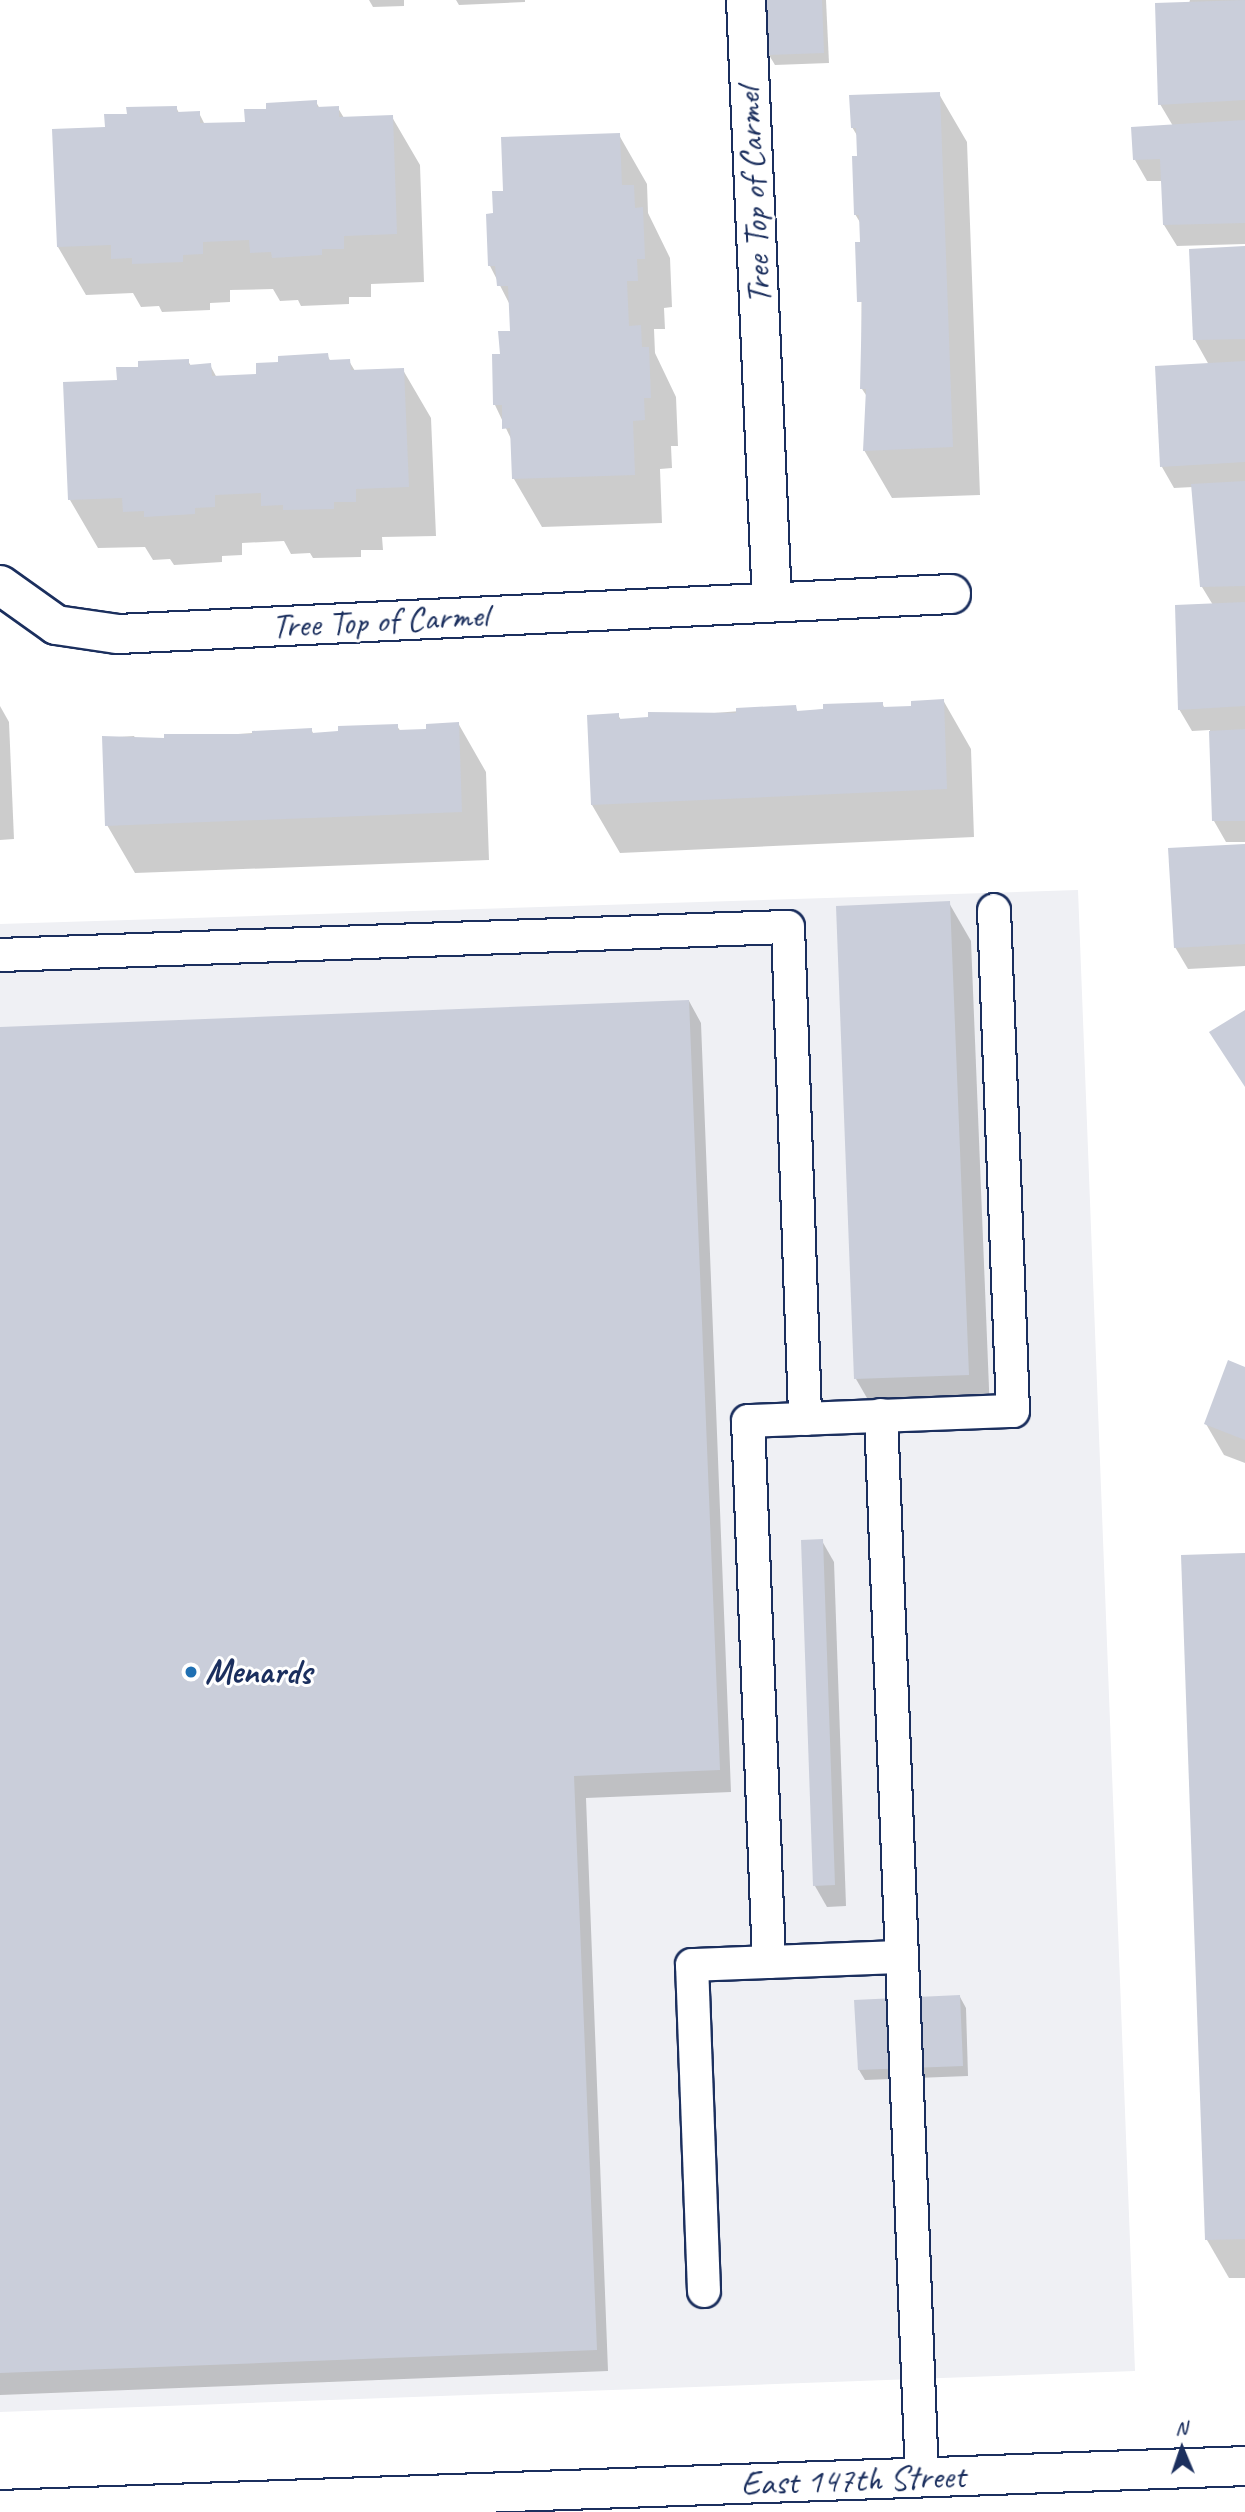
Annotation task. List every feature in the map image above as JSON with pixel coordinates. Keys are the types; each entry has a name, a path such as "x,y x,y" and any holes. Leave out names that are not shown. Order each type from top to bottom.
{"street":[{"name":"Tree Top of Carmel","path":"746,0 772,601"},
{"name":"Tree Top of Carmel","path":"0,585 56,625 118,634 951,594"},
{"name":"East 147th Street","path":"0,2510 1245,2466"}],"lane":[{"path":"769,1962 748,1421 1013,1411 994,910"},
{"path":"0,955 788,927 805,1419"},
{"path":"881,1415 922,2477"},
{"path":"704,2291 692,1965 902,1957"}],"shaded area":[{"path":"1078,890 1135,2371 0,2412 0,924"}],"building":[{"path":"765,0 822,0 824,53 768,55"},
{"path":"1245,0 1245,100 1158,105 1155,3"},
{"path":"940,92 953,447 863,451 866,389 860,389 862,302 857,302 855,242 860,242 859,215 854,215 852,156 857,156 856,128 851,128 849,95"},
{"path":"317,100 317,107 339,106 339,117 393,115 397,234 344,236 344,249 322,249 322,255 272,258 271,252 250,253 249,240 203,242 203,254 183,255 183,262 132,264 132,258 111,259 111,245 57,247 52,129 105,127 104,114 127,114 126,107 177,106 177,112 200,111 200,123 245,122 244,109 266,109 266,103"},
{"path":"1245,120 1245,223 1163,225 1160,159 1133,160 1131,127"},
{"path":"620,133 622,185 634,185 635,208 643,207 645,259 637,259 638,281 627,281 629,326 641,325 642,347 649,347 651,398 644,398 645,420 633,421 635,475 512,479 510,428 502,429 502,405 493,405 492,354 500,354 498,331 510,331 508,286 497,286 495,266 488,266 486,214 493,213 492,191 503,191 501,137"},
{"path":"1245,246 1245,339 1193,340 1189,249"},
{"path":"328,353 329,360 350,359 351,370 404,368 409,487 356,489 356,502 334,502 334,509 283,510 283,505 261,506 261,493 215,495 215,507 195,508 195,514 144,517 144,511 123,512 122,498 68,500 63,382 117,380 116,367 138,367 138,361 189,359 189,365 211,363 212,376 256,374 256,363 278,362 278,356"},
{"path":"1245,361 1245,462 1160,467 1155,366"},
{"path":"1245,481 1245,586 1200,587 1191,484"},
{"path":"1245,602 1245,706 1178,710 1175,605"},
{"path":"944,699 947,789 591,805 587,715 619,713 619,719 648,717 648,712 736,713 736,708 796,705 797,711 823,709 823,704 883,702 883,707 911,706 911,701"},
{"path":"459,722 462,812 105,826 102,736 164,738 164,734 252,734 252,731 312,728 312,733 338,731 338,726 398,724 398,730 426,729 426,724"},
{"path":"1245,729 1245,821 1212,821 1209,731"},
{"path":"1245,844 1245,944 1174,948 1168,848"},
{"path":"950,901 969,1375 854,1379 836,906"},
{"path":"689,1000 720,1770 574,1776 597,2350 0,2373 0,1027"},
{"path":"1245,1010 1245,1087 1209,1032"},
{"path":"1228,1360 1245,1367 1245,1440 1204,1424"},
{"path":"823,1539 835,1885 813,1886 801,1540"},
{"path":"1245,1553 1245,2239 1205,2240 1181,1555"},
{"path":"960,1995 963,2066 858,2070 854,2000"}],"place":[{"name":"Menards","path":"191,1672"}]}
